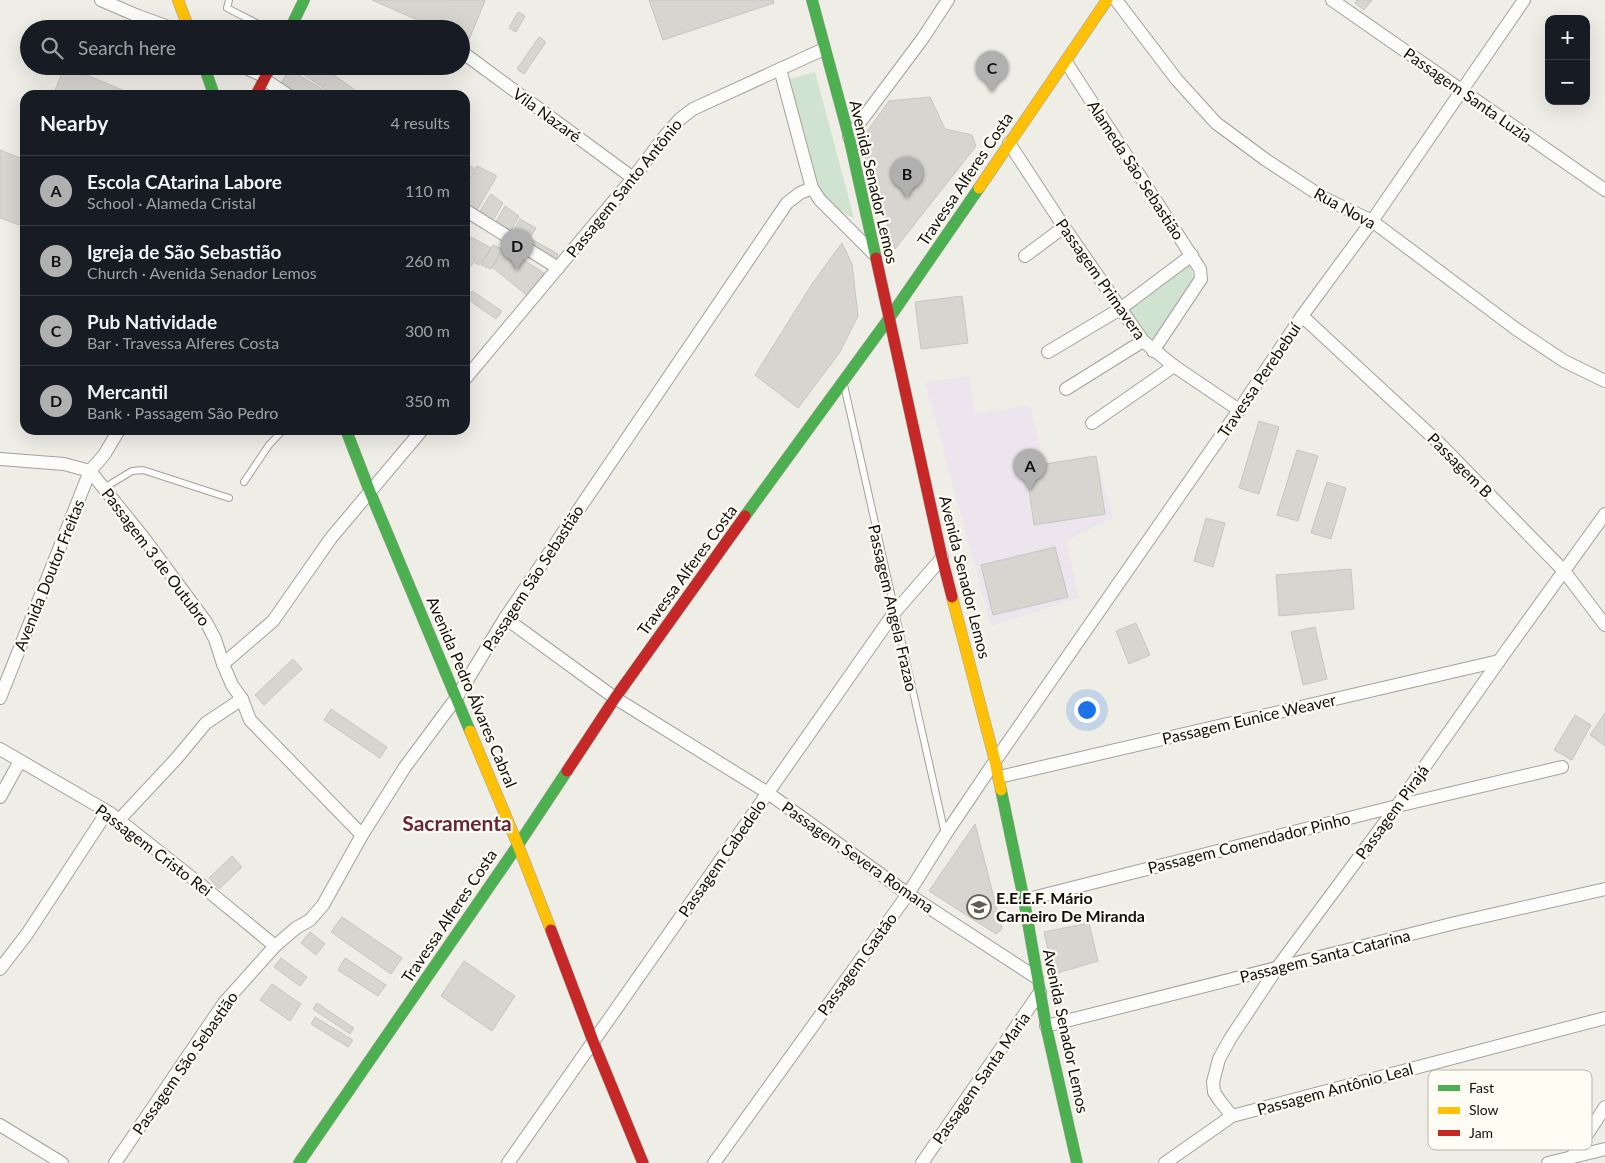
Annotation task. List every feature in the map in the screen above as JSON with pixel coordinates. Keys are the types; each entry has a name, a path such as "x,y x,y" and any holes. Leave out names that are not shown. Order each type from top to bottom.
{"main road":[{"path":"178,0 186,20"},
{"path":"294,20 304,0"},
{"name":"Avenida Senador Lemos","path":"812,0 849,137 942,558 995,761 1024,900 1046,1026 1077,1163"},
{"name":"Travessa Alferes Costa","path":"299,1163 518,845 615,698 890,317 1107,0"},
{"path":"207,75 212,90"},
{"path":"258,90 266,75"},
{"name":"Avenida Pedro Álvares Cabral","path":"348,435 518,845 593,1040 643,1163"}],"street":[{"path":"101,0 149,20"},
{"path":"849,137 923,38 948,0"},
{"name":"Rua Nova","path":"1116,0 1177,80 1216,122 1266,160 1324,198 1372,221 1516,329 1564,361 1605,381"},
{"name":"Passagem Santa Luzia","path":"1332,0 1605,190"},
{"name":"Travessa Perebebuí","path":"995,761 1240,410 1302,316 1372,221 1524,0"},
{"name":"Passagem Santo Antônio","path":"470,373 633,178 680,118 693,108 824,50"},
{"name":"Vila Nazaré","path":"470,58 633,178"},
{"name":"Alameda São Sebastião","path":"1066,62 1200,269 1201,279 1153,351"},
{"path":"780,69 812,188 820,200 874,253"},
{"path":"264,79 280,90"},
{"name":"Passagem Primavera","path":"1009,143 1064,227 1143,341 1153,351 1174,366 1240,410"},
{"name":"Passagem São Sebastião","path":"114,1163 224,1003 275,946 296,928 310,920 323,905 362,835 406,767 457,697 505,618 787,203 800,193 812,188"},
{"path":"470,213 558,268"},
{"path":"1025,256 1064,227"},
{"path":"1048,352 1120,309 1192,255"},
{"name":"Passagem B","path":"1302,316 1438,442 1564,571 1605,624"},
{"path":"1066,389 1143,341"},
{"path":"1092,422 1174,366"},
{"name":"Avenida Doutor Freitas","path":"0,698 90,471 104,455 116,435"},
{"path":"223,664 273,621 331,538 418,435"},
{"path":"0,459 64,464 90,471"},
{"name":"Passagem 3 de Outubro","path":"90,471 206,622 216,639 223,664 232,685 242,699 250,720 362,835"},
{"name":"Passagem Pirajá","path":"1232,1116 1214,1092 1213,1082 1219,1059 1230,1039 1277,968 1397,806 1605,514"},
{"name":"Passagem Cabedelo","path":"508,1163 894,613 942,558"},
{"name":"Passagem Severa Romana","path":"505,618 615,698 768,793 908,894 1037,978"},
{"name":"Passagem Eunice Weaver","path":"998,777 1499,661"},
{"path":"118,821 176,759 206,723 242,699"},
{"name":"Passagem Cristo Rei","path":"0,749 107,812 201,885 275,946"},
{"path":"0,796 20,761"},
{"name":"Passagem Gastão","path":"714,1163 908,894 995,761"},
{"name":"Passagem Comendador Pinho","path":"1024,900 1397,806 1562,767"},
{"path":"0,969 27,934 107,812"},
{"name":"Passagem Santa Catarina","path":"1046,1026 1455,923 1605,889"},
{"name":"Passagem Santa Maria","path":"922,1163 1040,992"},
{"name":"Passagem Antônio Leal","path":"1165,1163 1232,1116 1605,1018"},
{"path":"1592,1127 1605,1108"},
{"path":"0,1125 62,1163"},
{"path":"1548,1163 1605,1149"},
{"path":"1572,1156 1576,1150"}],"lane":[{"path":"229,0 227,8 250,20"},
{"path":"255,75 264,79"},
{"name":"Passagem Angela Frazao","path":"843,380 945,835"},
{"path":"244,482 269,445 278,435"},
{"path":"104,488 132,471 143,470 228,498"}],"shaded area":[{"path":"969,376 975,414 1030,405 1044,464 1096,456 1113,517 1066,541 1079,598 991,626 925,382"}],"green space":[{"path":"815,72 854,218 836,208 824,195 810,164 799,127 787,80"},
{"path":"1190,258 1193,279 1154,339 1147,339 1126,310"}],"building":[{"path":"372,0 485,1 470,37 470,20 418,20"},
{"path":"649,0 773,0 774,3 663,40"},
{"path":"1357,0 1372,0 1364,10 1355,3"},
{"path":"518,12 525,16 516,32 509,28"},
{"path":"539,37 546,42 524,74 517,69"},
{"path":"61,75 86,75 122,90 55,90"},
{"path":"286,75 299,75 323,90 280,90 278,89"},
{"path":"304,75 334,75 355,90 327,90"},
{"path":"930,97 945,129 972,135 976,146 895,249 860,141 889,101"},
{"path":"0,150 20,158 20,225 0,218"},
{"path":"470,166 474,168 470,174"},
{"path":"477,166 497,176 474,215 470,213 470,178"},
{"path":"491,194 503,203 491,224 478,214"},
{"path":"505,206 519,216 509,235 494,225"},
{"path":"520,219 536,228 525,245 511,236"},
{"path":"471,237 491,248 479,265 474,262 470,267"},
{"path":"531,239 558,254 553,263 525,246"},
{"path":"842,243 852,264 858,316 840,352 798,408 755,375 812,284"},
{"path":"493,245 502,249 491,269 481,265"},
{"path":"505,248 544,273 530,298 492,267"},
{"path":"472,291 502,311 496,319 470,301"},
{"path":"962,296 968,343 921,349 915,302"},
{"path":"1259,421 1279,427 1259,494 1239,488"},
{"path":"1297,450 1318,456 1298,521 1277,515"},
{"path":"1096,456 1105,514 1034,525 1026,467"},
{"path":"1327,482 1346,488 1331,539 1311,533"},
{"path":"1206,518 1225,523 1213,567 1194,561"},
{"path":"1055,547 1068,597 993,615 981,565"},
{"path":"1351,569 1354,609 1279,616 1276,575"},
{"path":"1136,623 1150,655 1129,664 1116,631"},
{"path":"1315,627 1327,679 1303,685 1291,632"},
{"path":"293,659 302,669 264,705 255,695"},
{"path":"331,709 387,747 380,758 324,720"},
{"path":"1605,713 1605,746 1590,735"},
{"path":"1575,715 1591,725 1572,760 1554,750"},
{"path":"975,824 1002,929 996,934 929,891"},
{"path":"232,856 242,867 219,889 209,878"},
{"path":"342,917 402,958 391,974 331,932"},
{"path":"1089,923 1098,961 1054,974 1044,932"},
{"path":"310,932 325,944 316,955 301,943"},
{"path":"281,958 307,977 300,986 274,967"},
{"path":"345,958 386,985 378,996 338,970"},
{"path":"464,961 515,996 492,1031 441,996"},
{"path":"272,984 301,1004 290,1021 260,1000"},
{"path":"317,1003 354,1028 350,1034 313,1009"},
{"path":"315,1017 353,1040 348,1047 311,1024"}],"traffic: fast":[{"path":"294,20 304,0"},
{"path":"812,0 849,137 876,258"},
{"path":"207,75 212,90"},
{"path":"745,516 890,317 979,188"},
{"path":"348,435 470,731"},
{"path":"299,1163 567,771"},
{"path":"1001,790 1024,900 1046,1026 1077,1163"}],"traffic: slow":[{"path":"178,0 186,20"},
{"path":"979,188 1107,0"},
{"path":"952,597 1001,790"},
{"path":"470,731 551,930"}],"traffic: jam":[{"path":"259,90 266,75"},
{"path":"876,258 952,597"},
{"path":"567,771 615,698 745,516"},
{"path":"551,930 593,1041 643,1163"}],"place":[{"name":"Pub Natividade","path":"992,92"},
{"name":"Igreja de São Sebastião","path":"907,198"},
{"name":"Mercantil","path":"517,270"},
{"name":"Escola CAtarina Labore","path":"1030,490"},
{"name":"E.E.E.F. Mário Carneiro De Miranda","path":"979,907"}],"district":[{"name":"Sacramenta","path":"457,824"}]}
